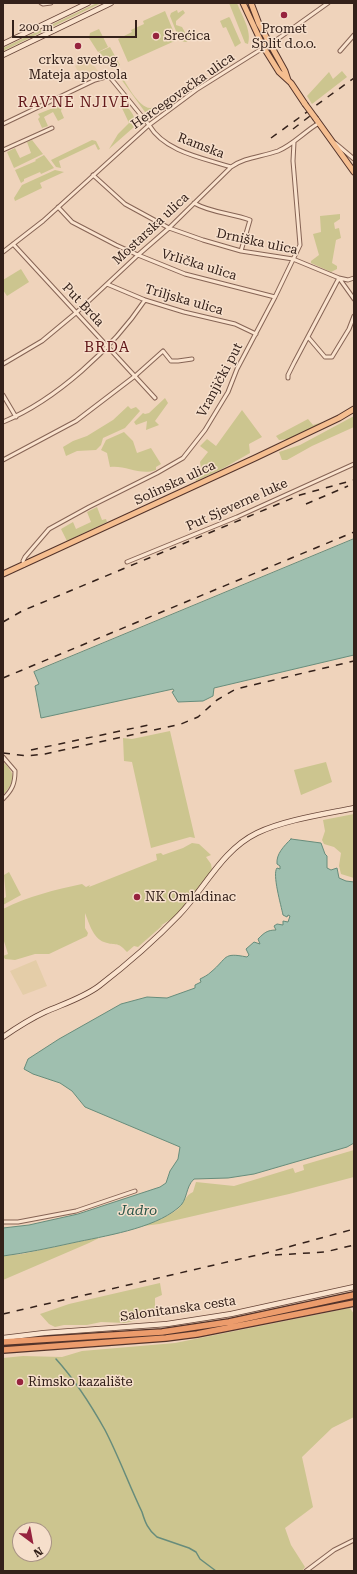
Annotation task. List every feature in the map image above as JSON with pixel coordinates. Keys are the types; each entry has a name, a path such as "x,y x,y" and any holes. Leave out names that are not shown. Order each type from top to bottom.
{"highway":[{"path":"3,1342 162,1332 229,1322 354,1296"},
{"path":"3,1350 166,1338 197,1334 354,1303"}],"main road":[{"path":"3,44 88,3"},
{"path":"3,55 111,3"},
{"path":"243,3 264,48 279,72 288,80 354,172"},
{"path":"251,3 259,24 285,71 288,80"},
{"name":"Solinska ulica","path":"3,574 296,439 354,409"},
{"path":"3,1037 44,1013 81,997 98,987 179,915 208,878 236,846 257,833 290,822 354,808"},
{"name":"Salonitanska cesta","path":"3,1338 51,1333 120,1329 195,1320 231,1314 354,1287"}],"street":[{"path":"41,3 51,3"},
{"name":"Hercegovačka ulica","path":"3,252 58,207 149,125 213,79 264,48 328,3"},
{"path":"340,51 354,35"},
{"name":"Ramska","path":"3,124 106,76 112,79 162,141 181,151 231,168"},
{"name":"Mostarska ulica","path":"3,364 42,341 77,312 240,161 278,150 294,142 318,121"},
{"path":"3,150 52,128"},
{"path":"332,140 354,159"},
{"name":"Vranjički put","path":"24,564 23,561 25,557 49,529 183,458 205,430 228,392 237,368 275,297 300,245 293,161 294,142"},
{"name":"Drniška ulica","path":"93,175 125,204 169,228 240,251 293,259 340,278"},
{"path":"194,204 202,208 239,216 250,220 240,251"},
{"name":"Vrlička ulica","path":"58,207 72,222 138,255 185,274 275,297"},
{"name":"Put Brda","path":"13,244 156,398"},
{"path":"340,278 348,280 354,278"},
{"path":"340,278 354,299"},
{"path":"288,378 294,363 340,278"},
{"name":"Triljska ulica","path":"107,284 144,300 184,312 235,324 256,334"},
{"path":"3,422 16,417 58,390 97,357 138,310 144,300"},
{"path":"308,337 325,357 332,357 349,329 354,316"},
{"path":"3,460 76,421 135,376 163,351 171,360 178,361 192,359"},
{"path":"3,395 16,417"},
{"name":"Put Sjeverne luke","path":"127,562 237,517 354,464"},
{"path":"3,757 15,771 15,782 9,794 3,799"},
{"path":"3,1222 18,1222 76,1212 134,1191"},
{"path":"306,1571 334,1550 354,1540"}],"shaded area":[{"path":"97,3 101,3 3,51 3,48"},
{"path":"229,3 237,3 244,18 249,34 248,44 245,43"},
{"path":"177,10 178,13 183,10 185,13 176,21 176,25 182,27 186,34 194,30 197,36 186,42 180,41 170,16 171,13"},
{"path":"165,11 177,40 128,62 118,39 132,32 131,30 144,24 143,21"},
{"path":"229,17 241,43 235,47 226,27 223,28 220,21"},
{"path":"99,29 108,47 98,52 89,38 90,33"},
{"path":"110,47 120,65 112,69 99,52"},
{"path":"89,59 98,71 82,79 75,66"},
{"path":"342,71 347,77 312,104 307,96 329,72 333,79"},
{"path":"120,73 133,94 141,104 146,107 155,107 169,97 170,100 154,112 145,112 118,75"},
{"path":"63,104 61,111 64,118 58,121 53,112 44,117 48,126 42,128 38,119 40,117 38,114"},
{"path":"123,104 133,114 135,124 134,127 109,149 118,134 129,123 121,106"},
{"path":"32,140 43,154 14,168 7,152 15,148 20,158 31,153 27,142"},
{"path":"92,140 96,141 100,149 98,150 95,144 59,161 61,168 56,167 51,160"},
{"path":"44,155 54,168 24,179 21,183 15,170 36,161 35,160"},
{"path":"55,170 64,172 40,183 42,188 15,201 14,198 22,185"},
{"path":"340,214 340,219 334,223 335,229 339,228 341,238 336,240 332,263 337,266 337,269 331,272 311,263 311,261 319,255 313,234 321,232 320,216"},
{"path":"21,269 29,282 7,296 3,290 3,280"},
{"path":"165,398 168,403 155,421 159,425 146,430 147,421 136,425 134,422 143,413 149,413"},
{"path":"128,406 131,409 136,407 140,411 125,428 103,438 101,445 96,450 77,451 66,456 63,447 73,441 87,436 113,420"},
{"path":"242,410 262,437 249,444 250,453 222,469 196,481 195,476 202,473 200,462 208,452 200,446 207,439 216,446"},
{"path":"354,416 354,427 312,446 287,460 282,460 279,452 300,445"},
{"path":"308,419 313,425 327,421 289,439 279,440 276,436"},
{"path":"124,432 133,441 137,453 151,448 161,464 156,467 156,470 144,472 122,467 110,467 107,453 101,450 106,440"},
{"path":"97,507 102,520 106,519 107,522 67,541 61,529 73,522 76,529 91,522 87,512"},
{"path":"170,731 195,838 190,837 151,848 132,762 124,761 123,738 132,739"},
{"path":"3,762 11,771 13,778 10,786 3,795"},
{"path":"326,762 332,782 301,795 294,770"},
{"path":"354,814 354,878 341,874 339,866 341,853 334,847 324,844 322,840 325,831 323,820"},
{"path":"192,843 199,844 211,855 206,857 211,864 212,870 176,916 160,926 163,925 138,947 134,946 127,952 118,945 100,940 94,934 85,913 85,928 88,933 87,936 49,954 35,954 15,960 5,959 3,956 8,954 3,938 3,909 22,900 52,891 82,884 86,887 90,885 89,887 157,860 156,854 161,853 163,855"},
{"path":"9,872 21,895 3,905 3,899 6,897 4,875"},
{"path":"36,960 47,986 23,995 10,971"},
{"path":"354,1150 354,1177 289,1194 159,1224 143,1226 166,1217 178,1209 188,1195 193,1192 196,1182 234,1186 293,1168 295,1173 304,1170 303,1165"},
{"path":"101,1237 3,1280 3,1256 22,1254"},
{"path":"160,1283 162,1295 155,1298 155,1312 145,1318 125,1323 101,1322 87,1325 64,1325 55,1327 49,1324 40,1314 69,1304"},
{"path":"350,1308 354,1314 354,1417 332,1428 302,1457 313,1507 285,1528 291,1545 305,1567 302,1571 3,1571 3,1358 23,1356 62,1357 82,1351 175,1343"}],"water":[{"path":"354,539 354,655 214,688 213,696 203,701 178,702 172,692 174,691 173,689 41,718 35,686 39,684 34,672"},
{"name":"Jadro","path":"291,839 321,843 327,856 327,868 331,870 337,868 339,878 354,882 354,1143 347,1147 254,1174 228,1178 194,1179 189,1186 181,1205 168,1215 155,1221 128,1231 3,1256 3,1228 29,1225 78,1214 160,1187 166,1183 170,1171 178,1159 180,1147 85,1107 72,1091 60,1083 33,1074 24,1069 28,1059 59,1039 121,1004 147,997 167,998 195,988 195,985 201,982 200,979 210,973 226,957 233,955 247,957 249,955 246,949 254,942 260,944 258,939 262,935 268,931 276,930 274,926 277,924 283,925 283,921 288,922 290,916 288,915 287,917 283,915 277,890 276,871 277,868 280,869 280,866 277,864 279,854 283,847"}],"waterway":[{"path":"56,1359 70,1375 105,1430 149,1529 157,1537 189,1548 196,1552 200,1559 216,1571"}],"railway":[{"path":"271,138 354,78"},
{"path":"293,129 310,116"},
{"path":"3,622 22,611 300,495 354,480"},
{"path":"306,504 348,486"},
{"path":"3,678 354,532"},
{"path":"3,753 27,756 45,754 181,724 198,717 217,700 236,689 354,661"},
{"path":"31,750 153,724"},
{"path":"3,1314 266,1253 354,1229"},
{"path":"275,1255 325,1252 354,1245"}],"place":[{"name":"Promet Split d.o.o.","path":"284,15"},
{"name":"Srećica","path":"156,36"},
{"name":"crkva svetog Mateja apostola","path":"78,46"},
{"name":"NK Omladinac","path":"137,897"},
{"name":"Rimsko kazalište","path":"20,1382"}],"district":[{"name":"RAVNE NJIVE","path":"74,103"},
{"name":"BRDA","path":"107,348"}]}
